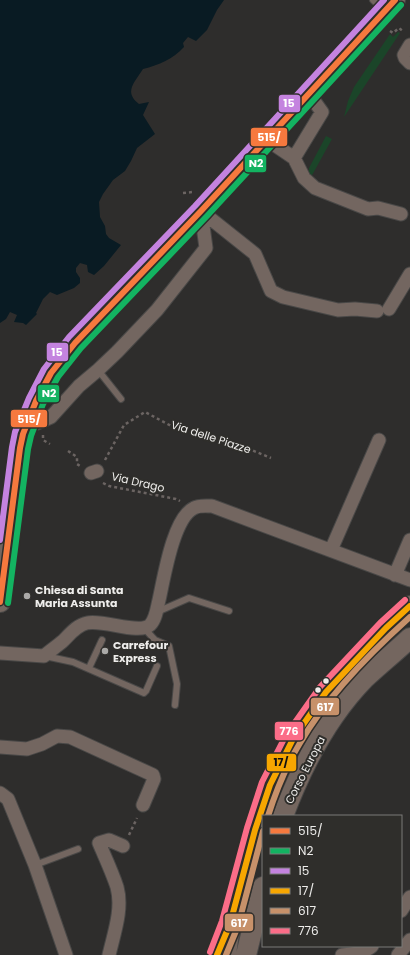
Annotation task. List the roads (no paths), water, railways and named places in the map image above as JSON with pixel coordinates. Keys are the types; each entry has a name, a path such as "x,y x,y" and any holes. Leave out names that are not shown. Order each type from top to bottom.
{"main road":[{"path":"0,602 13,462 36,401 51,373 75,343 201,211 309,94 384,4"},
{"name":"Corso Europa","path":"226,955 230,924 255,830 268,792 293,739 326,692 386,628 410,606"},
{"name":"Corso Europa","path":"283,815 292,791 310,756 335,715 364,680 410,638"},
{"path":"246,955 262,891"},
{"path":"217,955 230,924"}],"street":[{"path":"410,45 404,55 410,63"},
{"path":"294,158 322,112 309,94"},
{"path":"266,139 294,158 304,178 315,188 368,209 378,208 401,214"},
{"path":"201,211 255,254 271,291 283,297 338,310 383,310 410,274"},
{"path":"28,421 37,423 51,417 79,386 98,370 157,310 206,248 201,211"},
{"path":"330,550 379,440"},
{"path":"0,653 44,656 74,630 88,623 101,622 137,628 144,628 150,625 156,612 172,545 179,527 192,508 198,506 212,506 410,580"},
{"path":"395,575 410,540"},
{"path":"0,747 27,749 42,744 57,736 70,737 153,775 154,779 144,805"},
{"path":"0,793 8,799 35,865 66,955"},
{"path":"109,955 119,904 117,888 100,843 109,840 124,846"},
{"path":"402,910 410,897"},
{"path":"398,955 410,940"},
{"path":"342,955 367,951 371,947"}],"lane":[{"path":"98,370 121,399"},
{"path":"156,612 190,598 229,611"},
{"path":"144,628 155,640 169,646 177,684 175,705"},
{"path":"89,668 102,640"},
{"path":"44,656 73,662 144,693 157,666"},
{"path":"35,865 78,849"}],"water":[{"path":"0,0 224,0 207,30 196,41 188,37 183,43 184,47 175,55 155,66 143,69 132,87 131,91 134,100 139,104 149,102 143,115 155,134 137,148 125,171 113,180 99,202 100,217 105,226 106,234 109,238 121,245 104,266 94,275 88,272 87,265 80,263 76,268 76,272 80,278 80,283 74,288 57,295 50,292 43,299 36,313 37,314 26,325 23,323 14,322 17,315 10,312 6,319 0,323"}],"place":[{"name":"Chiesa di Santa Maria Assunta","path":"27,596"},
{"name":"Carrefour Express","path":"105,651"}]}
